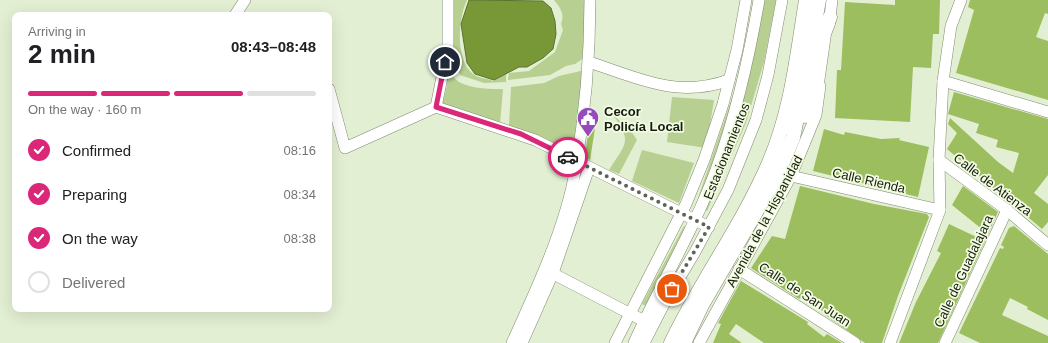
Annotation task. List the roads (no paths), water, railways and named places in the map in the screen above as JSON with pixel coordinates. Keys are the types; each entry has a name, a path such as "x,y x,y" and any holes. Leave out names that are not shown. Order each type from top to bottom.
{"main road":[{"name":"Avenida de la Hispanidad","path":"671,343 696,294 759,186 769,164 789,105 806,0"},
{"name":"Avenida de la Hispanidad","path":"684,343 702,305 777,176 785,156 797,119 818,0"},
{"path":"785,156 793,152 817,83 824,34 830,17"}],"street":[{"path":"237,12 245,0"},
{"path":"436,107 448,47 448,0"},
{"path":"512,343 549,271 576,161 589,62 590,0"},
{"path":"615,343 681,213 708,148 737,50 746,0"},
{"path":"634,343 648,323 695,220 715,171 734,111 752,43 759,0"},
{"name":"Estacionamientos","path":"644,343 648,323 709,227 728,190 756,120 768,75 782,0"},
{"name":"Avenida de la Hispanidad","path":"699,343 791,176 816,115 832,0"},
{"path":"890,343 940,210 939,160 943,81 951,26 961,0"},
{"path":"589,62 634,76 649,83 685,88 711,86 729,80"},
{"path":"943,81 1048,112"},
{"path":"332,97 344,148 436,107 521,134 709,227"},
{"name":"Calle de Atienza","path":"939,160 1007,210 1048,245"},
{"path":"522,343 589,168"},
{"name":"Calle Rienda","path":"791,176 940,210"},
{"name":"Calle de Guadalajara","path":"945,343 1007,210"},
{"name":"Calle de San Juan","path":"739,269 855,343"},
{"path":"549,271 648,323"}],"place":[{"name":"Cecor Policía Local","path":"588,138"}]}
